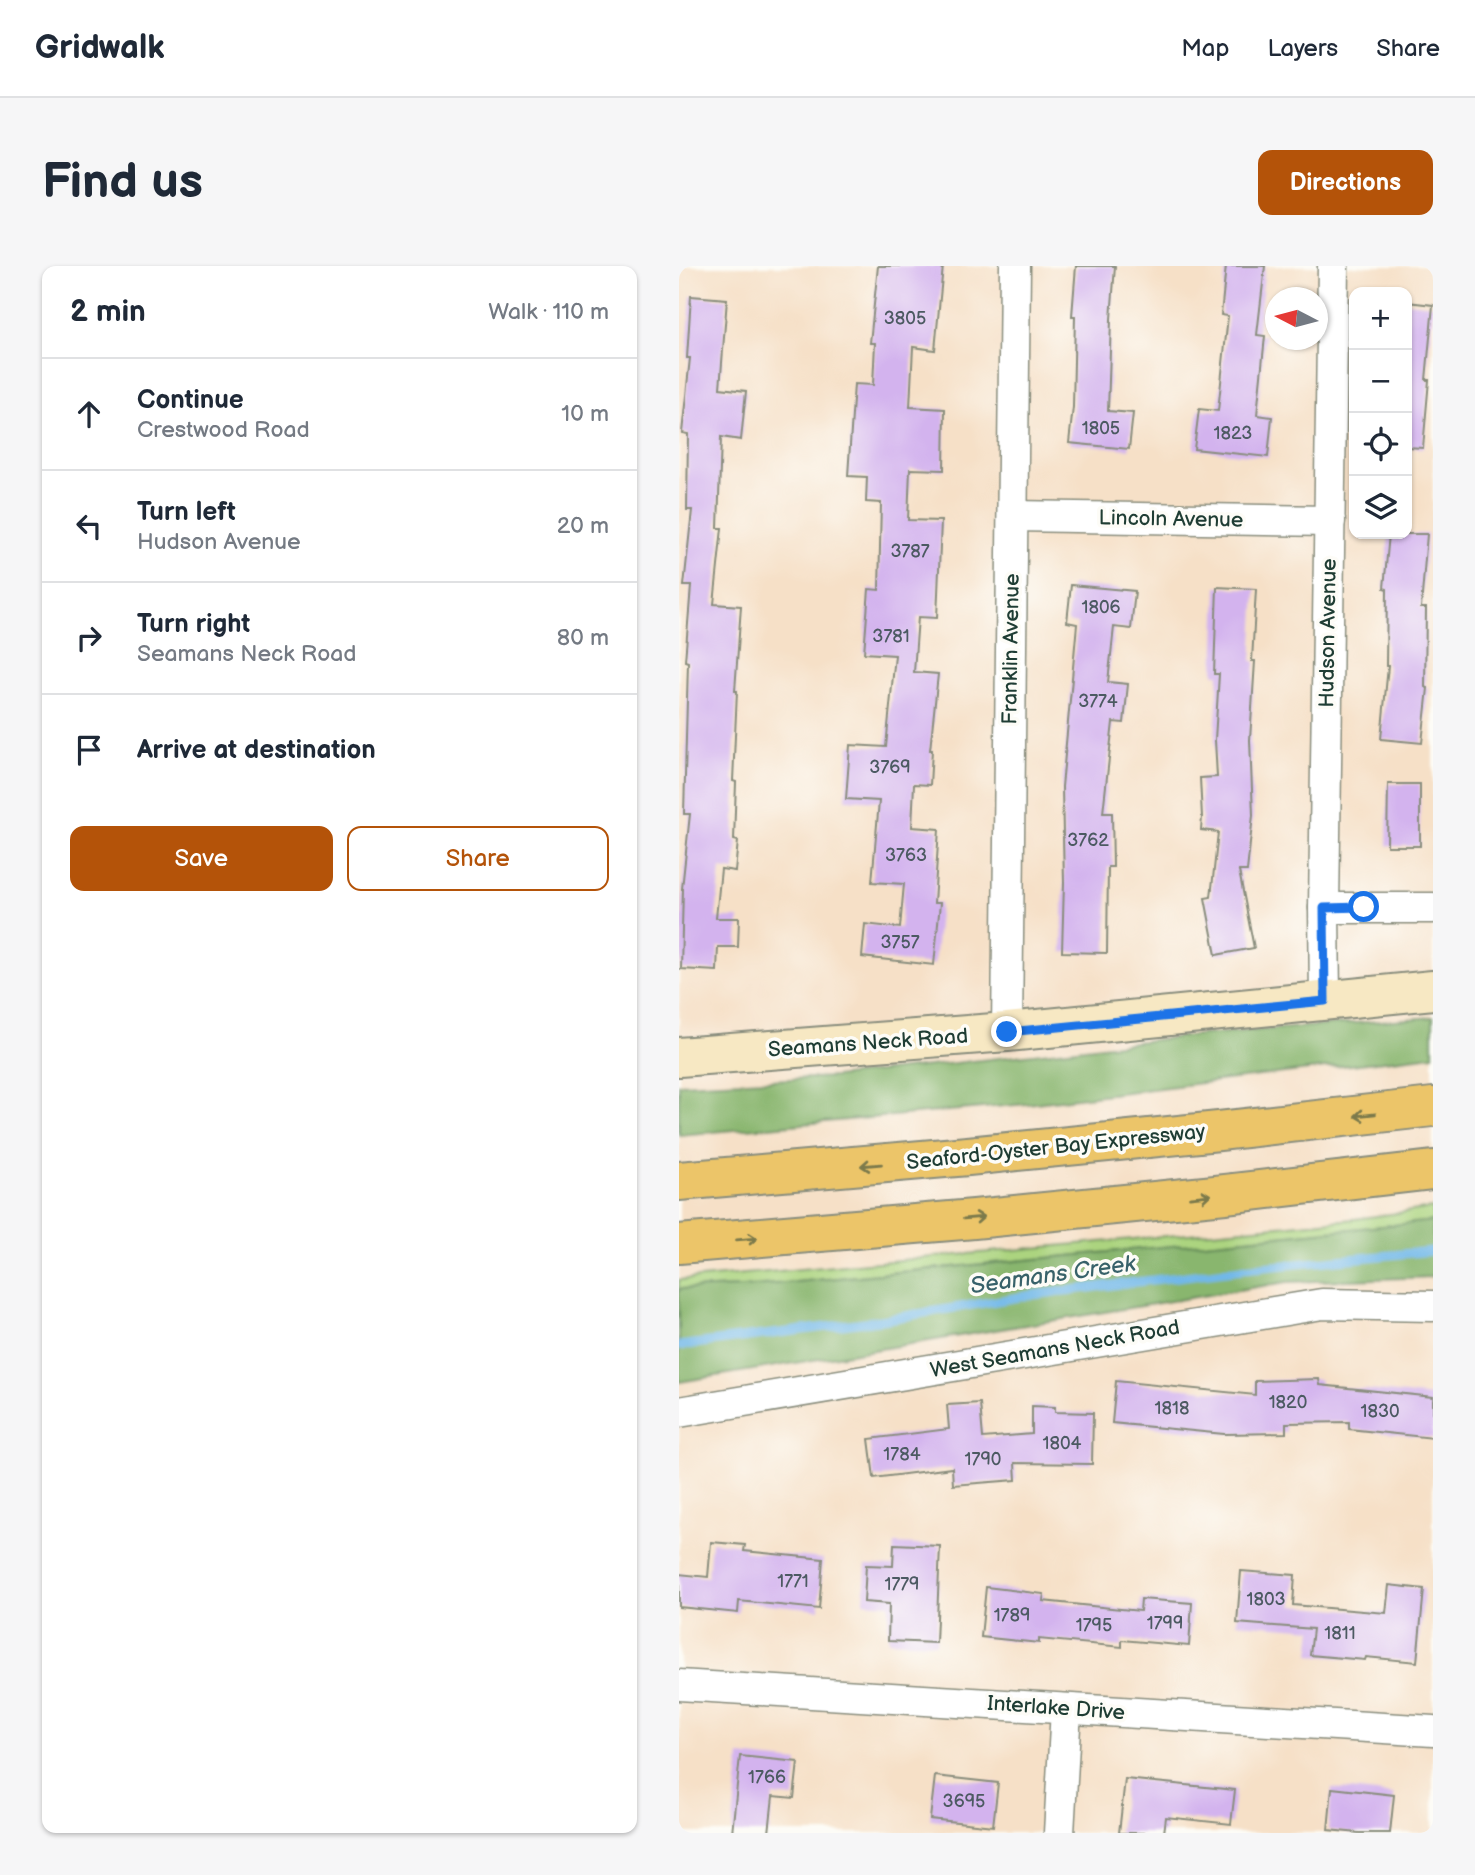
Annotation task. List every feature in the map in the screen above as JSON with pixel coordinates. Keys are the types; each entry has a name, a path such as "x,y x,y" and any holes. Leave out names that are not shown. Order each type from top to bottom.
{"highway":[{"name":"Seaford-Oyster Bay Expressway","path":"679,1181 968,1156 1433,1107"},
{"path":"679,1244 974,1219 1433,1170"}],"street":[{"name":"Franklin Avenue","path":"1007,1032 1015,266"},
{"name":"Hudson Avenue","path":"1325,1001 1333,266"},
{"name":"Lincoln Avenue","path":"1013,516 1330,521"},
{"path":"1324,908 1433,908"},
{"name":"Seamans Neck Road","path":"679,1057 1007,1032 1433,990"},
{"name":"West Seamans Neck Road","path":"679,1412 1322,1304 1433,1306"},
{"name":"Interlake Drive","path":"679,1685 1433,1731"},
{"path":"1059,1833 1066,1709"}],"green space":[{"path":"1433,1017 1433,1055 1027,1104 679,1135 679,1084 835,1077 1196,1035"},
{"path":"1433,1208 1433,1221 1426,1222 743,1287 679,1289 679,1280 1355,1219"},
{"path":"1433,1221 1433,1277 1287,1282 679,1382 679,1289 743,1287"}],"building":[{"path":"878,266 943,266 935,350 913,347 910,407 945,409 944,470 910,469 908,520 941,521 937,618 918,617 914,672 938,674 930,750 930,785 914,784 912,827 939,829 934,903 940,903 934,965 862,957 865,924 900,928 904,884 872,882 879,801 846,799 850,745 886,747 895,655 864,653 869,589 879,590 881,503 866,502 867,477 848,476 854,384 873,385 875,343 870,343"},
{"path":"1076,266 1115,266 1108,411 1133,413 1129,449 1069,443 1073,407 1075,316 1072,316"},
{"path":"1226,266 1265,266 1257,335 1265,336 1257,415 1272,417 1268,457 1194,449 1199,409 1218,411 1228,316 1221,315"},
{"path":"691,296 727,299 720,388 746,391 741,440 721,437 718,528 722,528 714,604 741,606 735,691 733,781 736,782 734,840 738,841 735,871 721,869 716,918 739,918 738,947 718,947 717,971 681,969 682,889 690,814 684,814 688,662 685,661 691,586 684,586 692,510 687,510 688,434 682,433 690,358 687,358"},
{"path":"1412,303 1433,305 1423,448 1412,447"},
{"path":"1412,534 1427,534 1421,608 1426,608 1425,687 1428,688 1422,743 1381,739 1388,666 1387,589 1384,588 1389,539 1412,539"},
{"path":"1071,585 1135,591 1131,629 1114,627 1108,682 1128,684 1124,723 1113,722 1103,813 1112,813 1113,867 1108,867 1107,953 1062,952 1062,787 1077,624 1067,622"},
{"path":"1217,587 1256,589 1250,740 1253,815 1247,871 1239,871 1254,948 1216,955 1205,898 1211,897 1218,832 1201,830 1200,778 1217,777 1215,740 1219,674 1214,674"},
{"path":"1388,784 1420,784 1420,846 1387,846"},
{"path":"1319,1379 1320,1385 1433,1397 1433,1438 1349,1429 1349,1422 1286,1423 1286,1433 1224,1434 1112,1423 1116,1381 1255,1395 1255,1381"},
{"path":"980,1403 983,1438 1032,1434 1032,1406 1055,1407 1055,1412 1093,1413 1092,1464 1015,1463 1016,1480 953,1485 952,1468 874,1478 869,1439 949,1429 947,1405"},
{"path":"711,1542 745,1545 744,1551 823,1559 819,1609 739,1601 738,1613 679,1607 679,1574 708,1577"},
{"path":"894,1544 940,1546 936,1643 888,1641 889,1604 864,1602 866,1565 893,1566"},
{"path":"1241,1571 1295,1575 1293,1605 1386,1613 1389,1585 1424,1589 1417,1662 1310,1655 1313,1629 1237,1623"},
{"path":"986,1587 1044,1594 1043,1601 1140,1611 1141,1599 1192,1603 1189,1646 1122,1640 1122,1647 1039,1639 1039,1643 981,1637"},
{"path":"740,1756 798,1762 794,1798 773,1796 769,1833 732,1833"},
{"path":"935,1776 998,1783 993,1826 930,1819"},
{"path":"1125,1779 1235,1790 1231,1824 1166,1817 1164,1833 1119,1833"},
{"path":"1332,1788 1394,1795 1390,1833 1328,1830"}],"waterway":[{"name":"Seamans Creek","path":"679,1346 888,1319 1032,1295 1242,1269 1433,1251"}],"route":[{"path":"1007,1032 1325,1001 1324,908 1364,907"}]}
